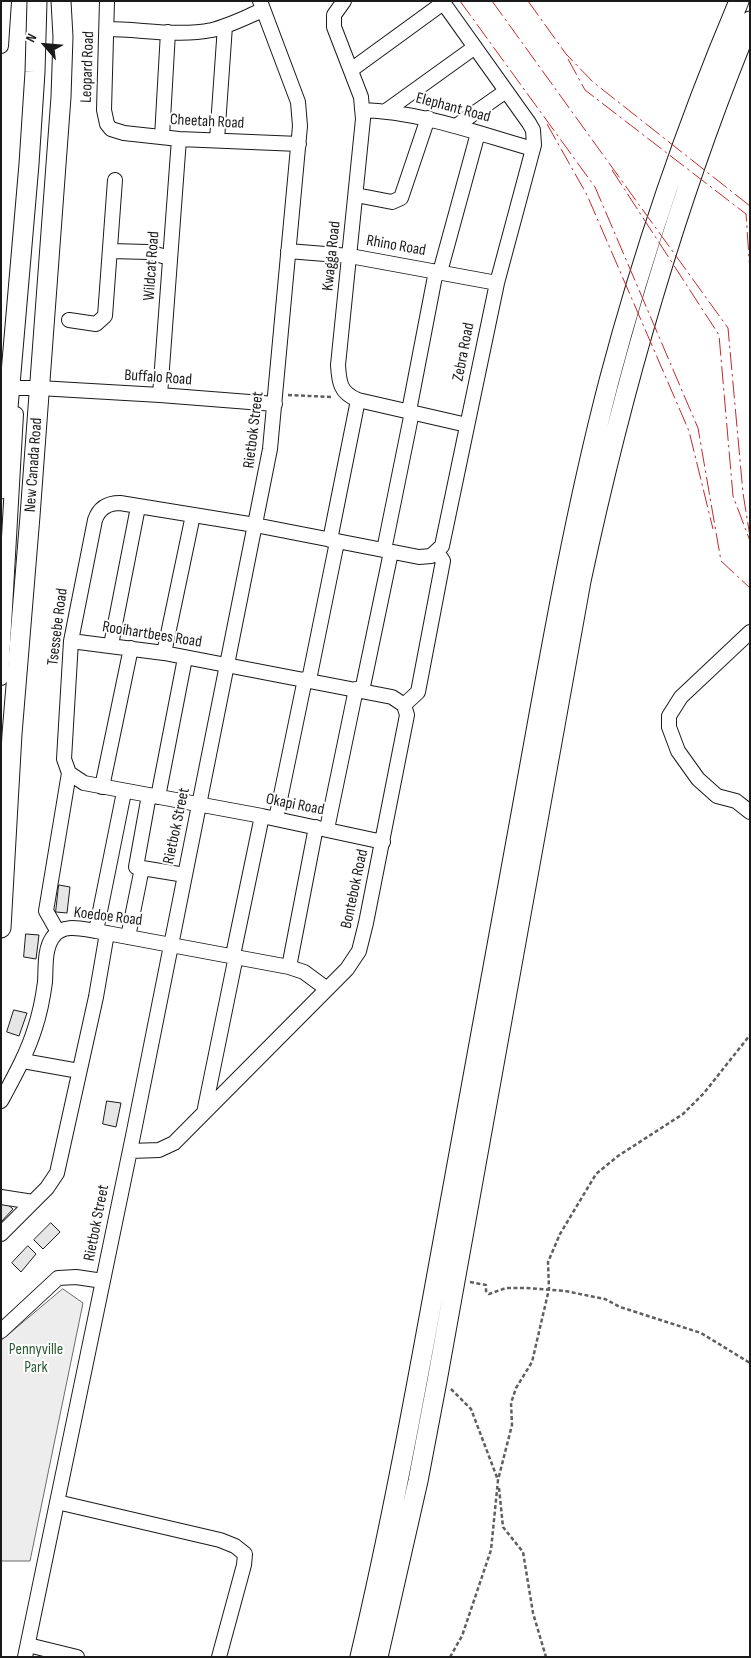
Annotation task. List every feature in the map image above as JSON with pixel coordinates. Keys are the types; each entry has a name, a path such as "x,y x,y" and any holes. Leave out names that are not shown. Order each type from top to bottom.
{"main road":[{"name":"New Canada Road","path":"1,928 12,734 30,516 20,388 37,1"},
{"name":"New Canada Road","path":"1,489 7,421 20,388 61,97 63,37 61,1"},
{"path":"360,1657 382,1566 417,1392 554,638 593,447 623,330 661,205 702,93 739,1"},
{"path":"378,1657 418,1481 582,581 605,470 662,261 699,151 750,22"}],"street":[{"path":"1,46 4,1"},
{"name":"New Canada Road","path":"1,678 44,1"},
{"name":"New Canada Road","path":"1,787 20,388 55,47 56,1"},
{"name":"Leopard Road","path":"107,1 104,110 107,124 114,131"},
{"name":"Kwagga Road","path":"344,1 334,15 334,28 361,97 362,110 356,194 338,365 341,388 352,397"},
{"path":"351,70 443,2"},
{"name":"Zebra Road","path":"437,552 442,546 446,530 497,283 533,149 533,130 443,2"},
{"path":"107,29 168,32 205,30 225,26 261,6"},
{"name":"Rietbok Street","path":"27,1651 172,944 270,449 299,144 298,102 261,6"},
{"path":"217,140 225,26"},
{"path":"162,137 168,32"},
{"path":"386,111 475,47"},
{"path":"456,126 506,91"},
{"name":"Elephant Road","path":"362,110 386,111 428,118 533,149"},
{"path":"356,194 392,202 400,198 428,118"},
{"name":"Cheetah Road","path":"114,131 179,139 299,144"},
{"path":"289,967 322,828 359,690 387,551 410,412 438,271 478,133"},
{"name":"Wildcat Road","path":"160,395 179,139"},
{"path":"68,320 96,324 103,320 107,310 115,180"},
{"path":"111,251 148,252 170,258"},
{"name":"Rhino Road","path":"288,251 350,256 497,283"},
{"name":"Buffalo Road","path":"20,388 276,399"},
{"path":"204,1113 235,955 269,817 307,680 334,541 352,397 468,425"},
{"name":"Tsessebe Road","path":"69,773 65,764 64,751 71,641 96,516 105,506 114,503 255,525"},
{"path":"111,645 138,506"},
{"path":"164,654 193,516"},
{"path":"227,665 392,697 404,705 418,692 422,675 443,561 437,552 426,557 255,525"},
{"path":"750,632 681,697 669,716 678,751 698,779 717,796 736,801 750,812"},
{"name":"Rooihartbees Road","path":"71,641 111,645 227,665"},
{"path":"102,787 130,648"},
{"path":"185,658 136,867 185,875"},
{"name":"Bontebok Road","path":"130,1151 166,1148 204,1113 347,969 359,951 407,719 404,705"},
{"path":"69,773 77,780 102,787 200,804"},
{"path":"58,932 46,910 69,773"},
{"path":"1,1234 47,1188 57,1173 79,1071 124,792"},
{"name":"Okapi Road","path":"200,804 383,842"},
{"path":"128,937 142,868"},
{"name":"Koedoe Road","path":"1,1101 23,1061 40,1010 48,950 53,937 58,932 67,928 102,932 235,955 289,967 304,972 327,989"},
{"path":"23,1061 79,1071"},
{"path":"1,1197 33,1202"},
{"path":"1,1331 58,1278 76,1277 103,1281"},
{"path":"58,1502 220,1540 241,1550 245,1554 244,1565 219,1657"},
{"path":"27,1651 77,1657"}],"path":[{"path":"276,399 352,397"},
{"path":"450,1657 462,1636 491,1550 498,1480 512,1426 511,1403 516,1388 532,1362 549,1289 548,1262 576,1205 596,1174 618,1156 683,1114 704,1093 750,1035"},
{"path":"486,1285 486,1291 489,1294 506,1288 549,1289 605,1299 620,1307 701,1333 750,1363"},
{"path":"437,1381 463,1398 471,1409 498,1480 502,1527 523,1552 533,1613 546,1657"}],"shaded area":[{"name":"Pennyville Park","path":"63,1289 83,1303 30,1561 1,1561 1,1341"}],"building":[{"path":"59,885 70,887 67,913 56,912"},
{"path":"26,934 39,935 36,959 24,957"},
{"path":"14,1010 27,1013 19,1036 7,1032"},
{"path":"107,1101 121,1103 116,1127 103,1124"},
{"path":"1,1199 13,1209 1,1222"},
{"path":"51,1223 60,1232 43,1249 34,1240"},
{"path":"28,1246 36,1254 21,1272 12,1263"}],"power":[{"path":"460,1 595,187 698,428 721,561"},
{"path":"492,1 728,328 743,493 750,537"},
{"path":"528,1 566,54 593,82 750,206"},
{"path":"568,59 585,90 746,214 750,272"},
{"path":"547,124 587,195 689,431 713,529"},
{"path":"612,170 719,335 733,496 750,541"},
{"path":"721,561 750,588"}]}
